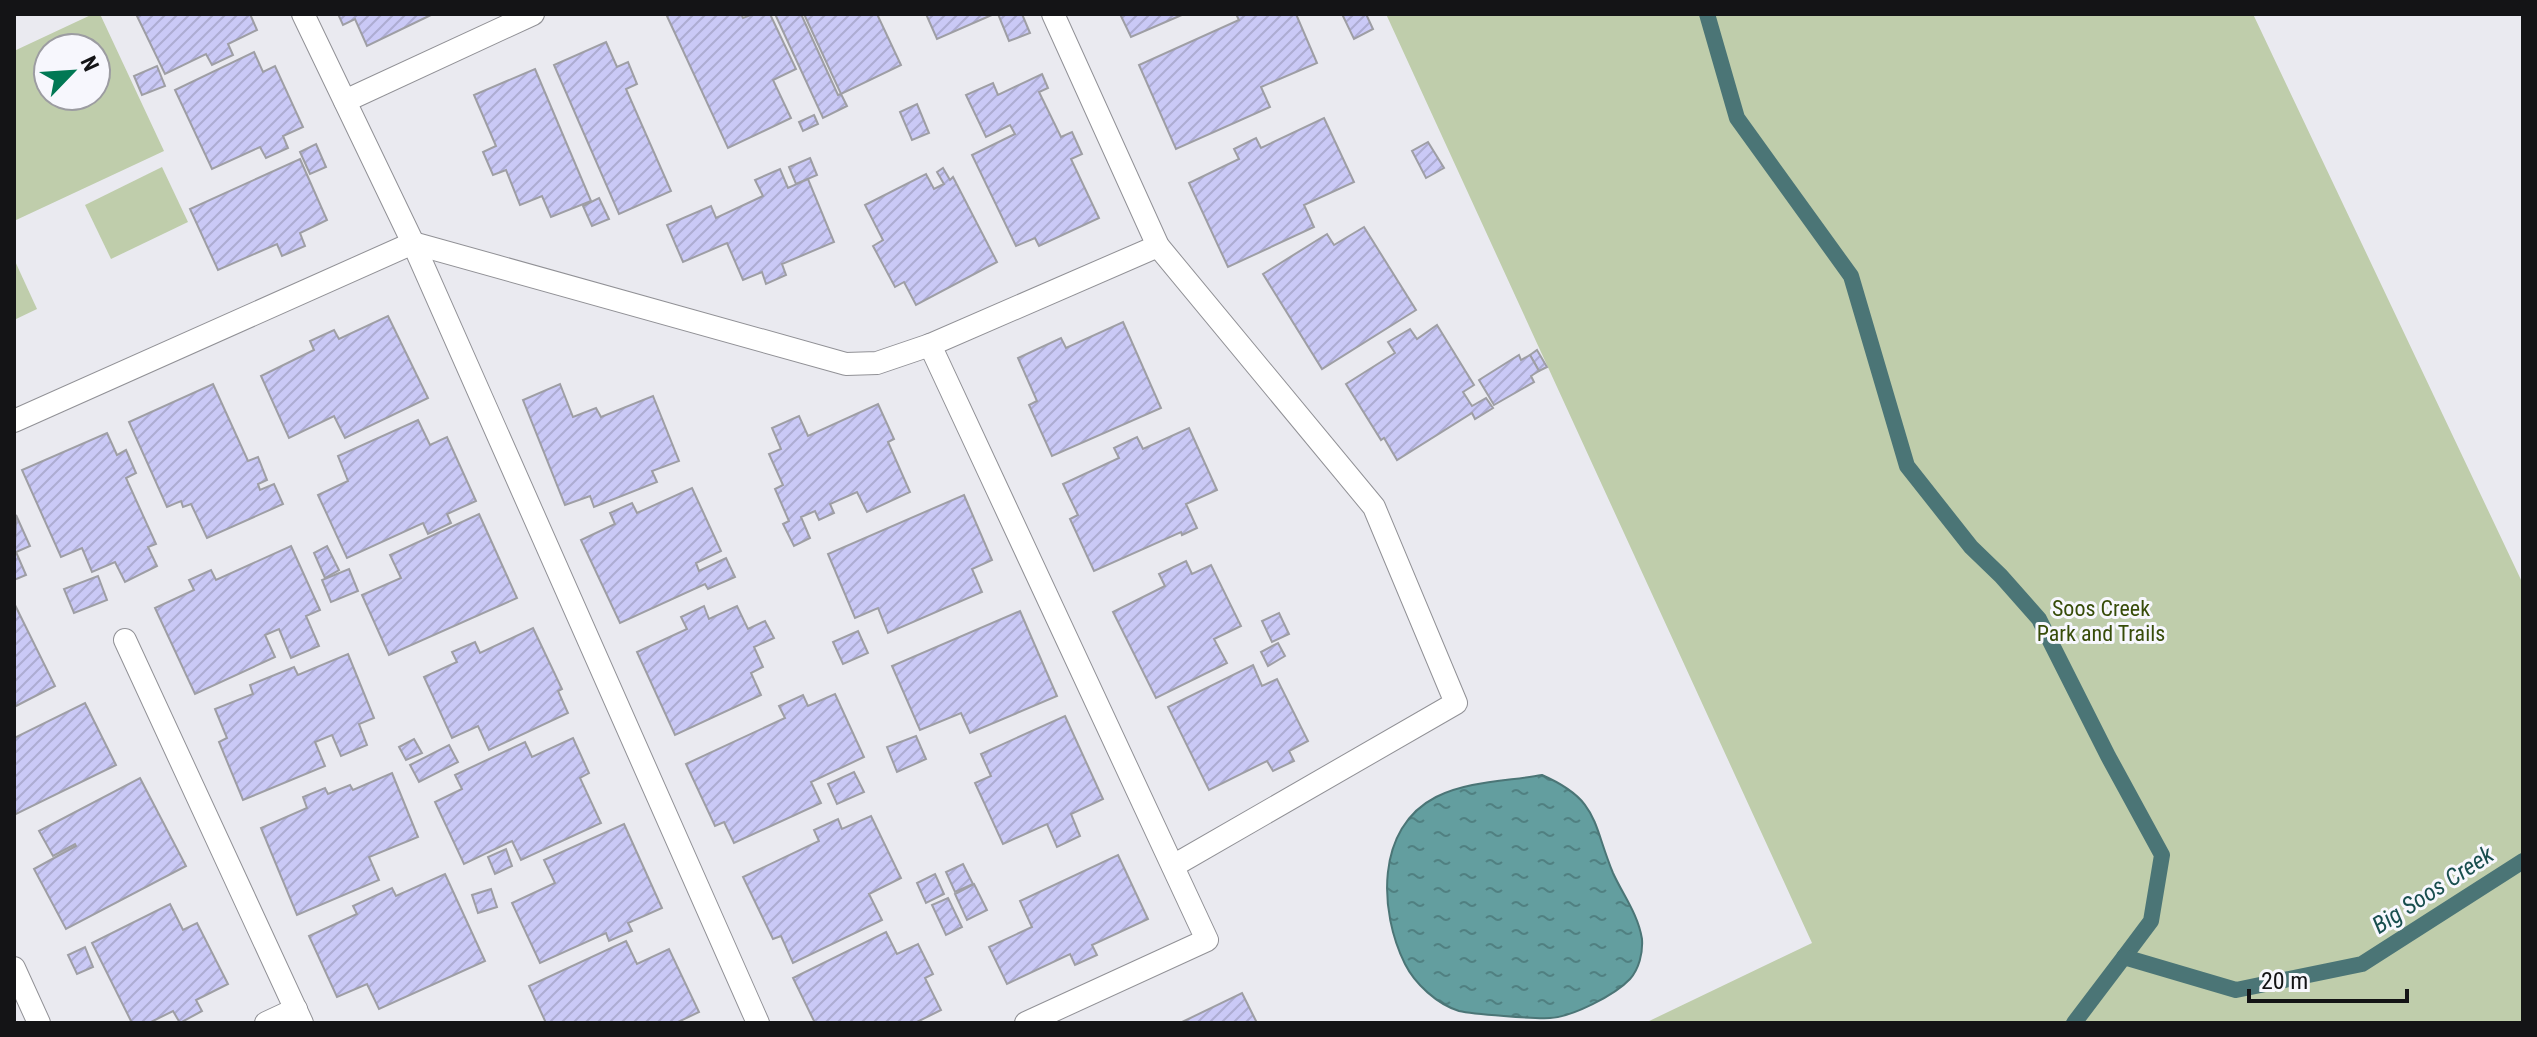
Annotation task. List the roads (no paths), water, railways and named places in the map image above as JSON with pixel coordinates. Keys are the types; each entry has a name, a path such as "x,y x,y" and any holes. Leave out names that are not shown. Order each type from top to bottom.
{"lane":[{"path":"303,14 413,243 758,1023"},
{"path":"345,101 533,14"},
{"path":"1053,14 1158,246 1374,507 1456,703 1173,866"},
{"path":"14,421 413,243 846,364 877,363 930,345 1158,246"},
{"path":"930,345 1207,940 1026,1023"},
{"path":"125,640 299,1016 266,1023"},
{"path":"14,968 39,1023"}],"water":[{"path":"1542,775 1574,794 1591,814 1613,873 1640,930 1642,944 1638,966 1630,979 1614,992 1559,1017 1518,1017 1459,1011 1443,1004 1421,986 1409,971 1396,943 1387,896 1393,850 1402,829 1416,811 1436,797 1474,785"}],"waterway":[{"path":"1707,14 1737,118 1851,276 1907,466 1971,547 2039,619 2162,855 2151,921 2124,957"},
{"name":"Big Soos Creek","path":"2074,1023 2124,957 2236,990 2362,964 2523,861"}],"park label":[{"name":"Soos Creek Park and Trails","path":"2101,620"}]}
